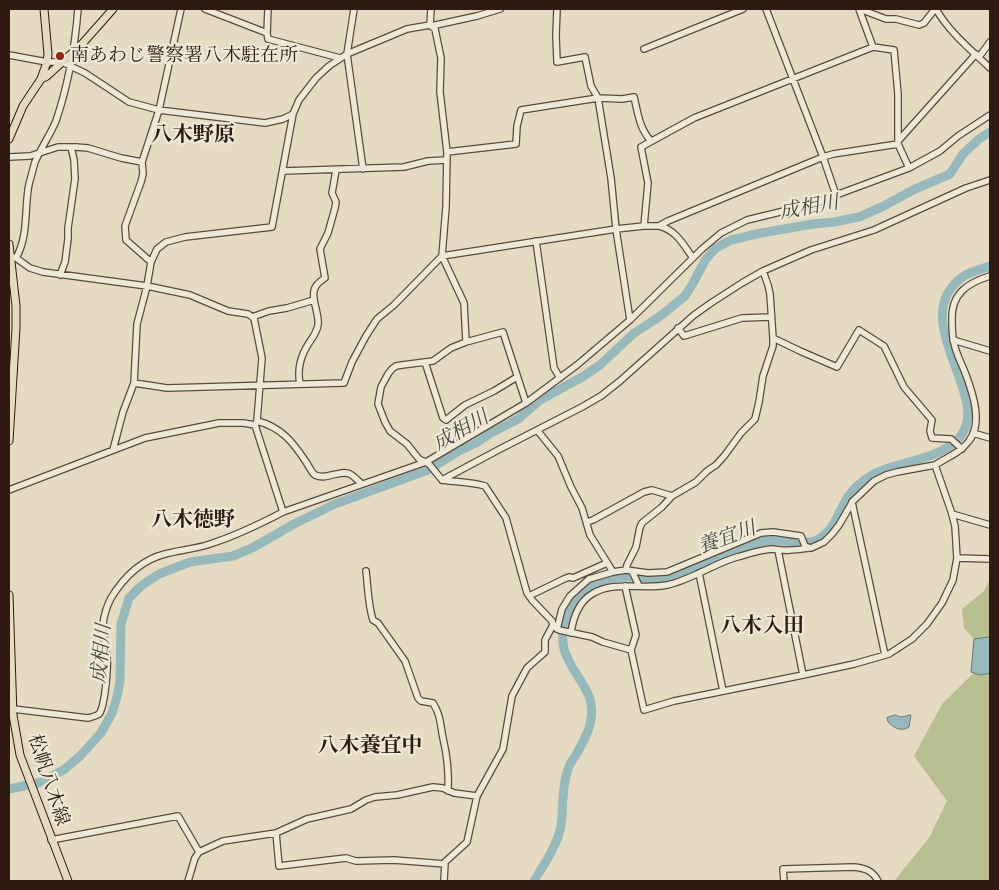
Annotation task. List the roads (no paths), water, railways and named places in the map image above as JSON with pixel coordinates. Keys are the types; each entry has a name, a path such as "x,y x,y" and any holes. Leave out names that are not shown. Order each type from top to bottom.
{"main road":[{"path":"9,138 12,124 41,78 47,62 44,9"},
{"path":"41,78 47,76 72,53 113,9"},
{"path":"9,244 16,306 9,441"},
{"name":"松帆八木線","path":"9,595 12,714 20,755 68,881"}],"street":[{"path":"78,9 71,67 56,120 36,161 29,185 21,249 12,261 30,268 60,274 147,286 190,295 228,312 248,314 254,318 262,358 256,423 283,512"},
{"path":"151,262 126,240 125,226 141,182 143,174 142,162 159,110 182,9"},
{"path":"205,9 267,33"},
{"path":"268,9 268,39 340,58"},
{"path":"354,9 347,54 363,168"},
{"path":"431,9 431,25 435,29 441,58 440,92 447,152 446,207 442,256 464,303 466,342"},
{"path":"113,450 123,412 134,383 137,324 151,262 157,249 166,242 185,237 272,227 293,114 299,100 316,78 340,58 407,29 477,16 500,9"},
{"path":"557,9 557,62 585,57 591,86 598,98 630,320"},
{"path":"644,49 743,9"},
{"path":"766,9 836,195"},
{"path":"860,9 872,47"},
{"path":"860,9 886,19 896,19 920,25 924,23 935,9 960,40 990,68"},
{"path":"659,226 823,157 898,142 990,42"},
{"path":"644,226 648,182 640,147 694,118 872,47 894,50 898,94 898,142 909,168"},
{"path":"9,55 47,62 62,62 130,102 159,110 265,123 293,114"},
{"path":"447,152 516,144 517,126 521,110 598,98 622,99 634,97 641,126 646,137 651,141"},
{"path":"12,714 88,718 98,714 101,710 104,696 107,672 102,625 105,611 114,593 132,571 147,561 154,557 209,545 283,512 427,463 526,403 577,366 630,320 721,233 747,220 817,203 909,168 940,152 958,136 990,115"},
{"path":"9,157 30,156 58,147 71,147 88,148 142,162"},
{"path":"60,274 65,262 75,179 71,147"},
{"path":"283,171 404,167 428,161 447,160"},
{"path":"300,384 298,372 301,359 318,327 314,291 316,285 325,278 320,248 328,233 335,208 336,202 332,193 336,170"},
{"path":"440,478 582,408 601,396 678,328 710,303 763,271 811,250 874,230 966,188 990,180"},
{"path":"134,383 166,388 344,383 352,362 377,319 442,256 616,229 659,226 672,231 693,258"},
{"path":"536,241 554,368 560,378"},
{"path":"639,586 627,565 636,547 642,523 672,496 696,482 716,465 740,433 755,420 760,402 763,376 774,338 768,285 763,271"},
{"path":"571,633 574,618 579,609 590,595 597,591 612,587 665,585 677,582 737,557 765,550 793,550 824,542 839,525 852,502 874,481 886,475 912,468 935,465 962,449 973,433 976,418 973,396 953,340 952,307 961,291 968,285 990,276"},
{"path":"252,317 314,300"},
{"path":"678,328 684,336 742,318 771,316"},
{"path":"774,338 837,367 859,330 884,346 904,387 932,420 930,430 932,438 951,439 962,449"},
{"path":"526,403 503,332 450,348 433,360 396,366 388,374 382,386 378,404 390,431 408,444 419,459 427,463 440,478 478,483 489,490 506,518 527,593 556,628 631,650"},
{"path":"953,340 990,351"},
{"path":"425,362 446,420 465,404 494,391 517,377"},
{"path":"9,490 145,438 219,424 243,422 271,425 281,432 292,443 314,474 322,477 345,473 350,474 362,484"},
{"path":"537,430 558,456 582,508 590,535 613,572"},
{"path":"973,433 990,438"},
{"path":"625,586 636,635 631,650 644,710 674,701 854,664 889,654 912,639 927,624 942,603 953,580 956,558 955,526 935,465"},
{"path":"587,522 644,492 652,490 672,496"},
{"path":"852,502 885,655"},
{"path":"952,514 990,524"},
{"path":"444,881 445,862 467,842 477,796 503,749 512,696 527,668 545,652 545,640 556,628 562,609 574,591 589,579 613,572 667,572 761,533 773,532 801,536 808,547"},
{"path":"778,550 804,674"},
{"path":"956,558 990,559"},
{"path":"529,596 564,579 573,578 607,563"},
{"path":"366,571 368,599 374,620 405,661 418,698 421,701 433,703 440,718 446,747 448,790"},
{"path":"699,573 723,691"},
{"path":"188,881 195,858 199,852 223,841 276,833 307,819 351,810 366,800 375,797 397,795 432,787 443,788 454,793 477,796"},
{"path":"52,840 178,816 199,852"},
{"path":"276,833 279,866 346,858 356,861 394,860 445,864"},
{"path":"784,881 783,869 854,867 870,871 878,881"}],"water":[{"path":"990,632 990,673 980,675 971,672 974,639 989,637"},
{"path":"896,715 900,717 911,715 909,727 898,729 888,722 887,718"}],"waterway":[{"name":"成相川","path":"9,789 38,783 65,769 101,733 112,713 120,681 121,624 129,598 141,586 159,574 190,562 233,556 254,547 294,524 335,504 428,470 518,419 540,400 600,365 633,334 659,317 685,296 706,259 716,248 731,240 761,233 859,217 950,174 963,154 979,139 990,132"},
{"name":"養宜川","path":"534,881 550,855 559,833 566,776 586,735 592,711 589,697 568,660 563,643 565,622 575,599 586,588 607,579 622,577 657,579 673,577 691,568 757,543 766,541 812,542 817,540 831,527 849,494 872,475 894,466 928,457 949,447 958,439 967,423 967,403 945,336 942,314 948,293 964,276 990,266"}],"place":[{"name":"南あわじ警察署八木駐在所","path":"60,56"}],"district":[{"name":"八木野原","path":"193,135"},
{"name":"八木徳野","path":"193,520"},
{"name":"八木入田","path":"762,626"},
{"name":"八木養宜中","path":"370,746"}]}
